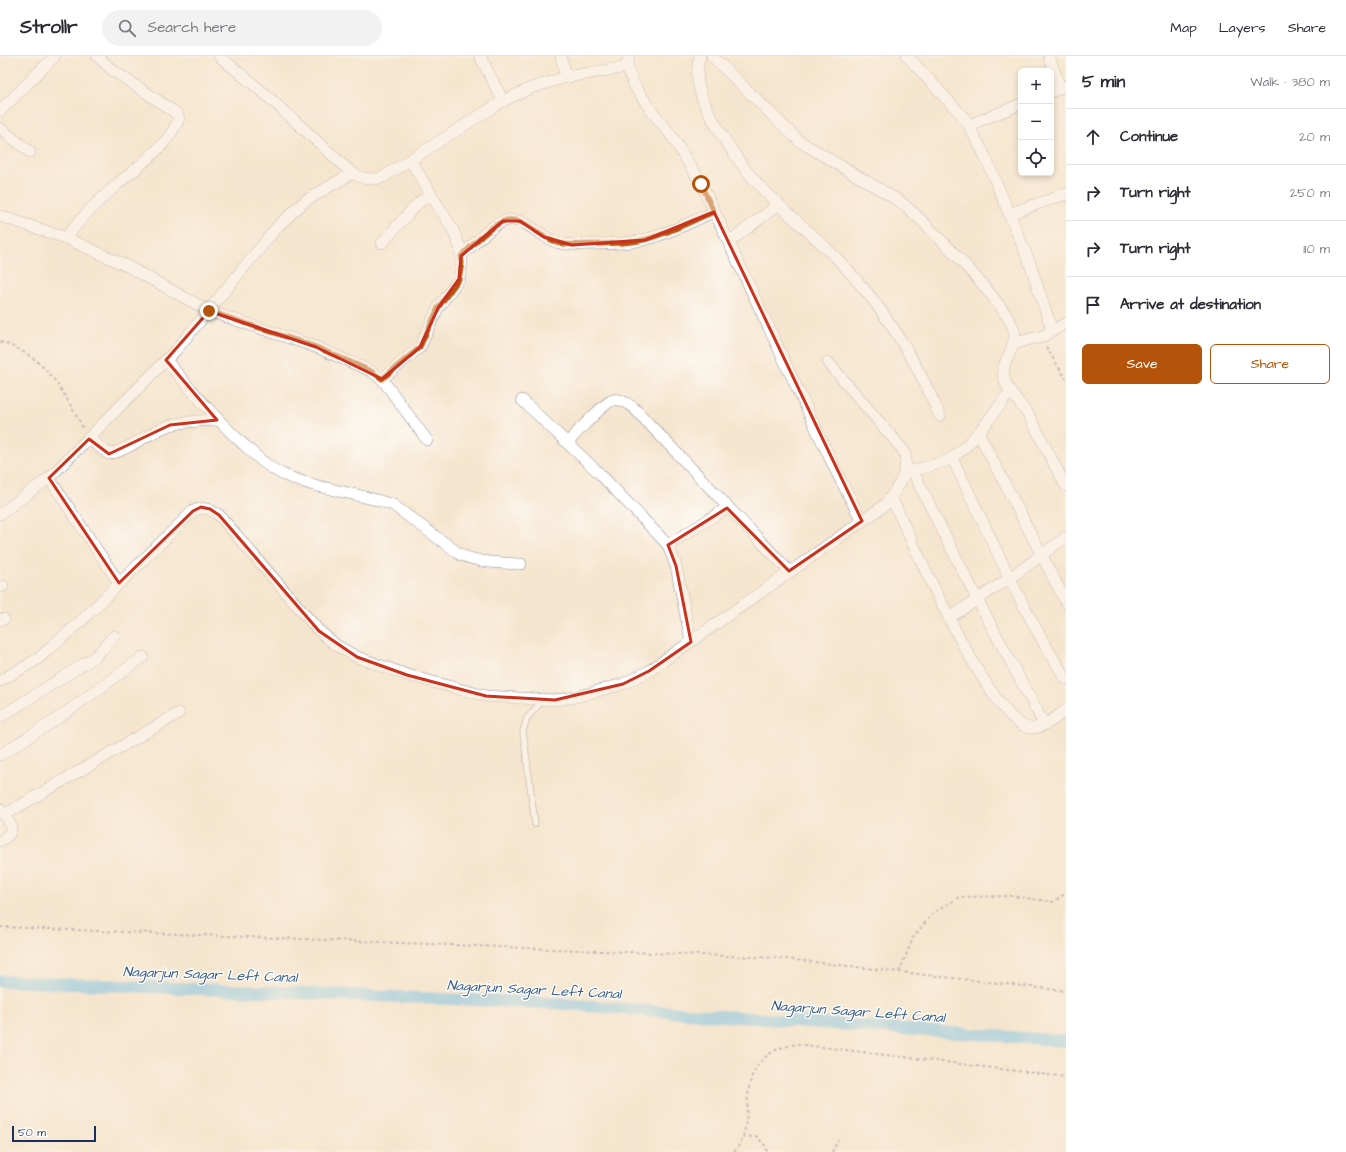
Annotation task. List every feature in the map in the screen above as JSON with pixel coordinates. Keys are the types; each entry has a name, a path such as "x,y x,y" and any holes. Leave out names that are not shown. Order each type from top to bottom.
{"street":[{"path":"0,111 55,56"},
{"path":"66,238 79,220 96,203 158,149 172,132 179,118 176,113 111,69 97,56"},
{"path":"219,56 265,94 352,172 364,179 373,180 383,177 503,101 531,88 566,77 627,68"},
{"path":"480,56 503,101"},
{"path":"561,56 566,77"},
{"path":"629,56 627,68 637,89 650,109 671,135 701,184 836,471 862,521"},
{"path":"700,56 698,63 698,85 703,103 741,164 779,204 850,273 891,322 913,359 940,416"},
{"path":"712,56 799,141 901,202 915,213 955,254 1009,317 1015,335 1003,369 1004,380 1010,392 1028,415 1066,486"},
{"path":"907,56 968,125 985,156 1011,214 1029,261 1052,330"},
{"path":"1049,56 1059,89"},
{"path":"968,125 1018,105"},
{"path":"0,128 30,152"},
{"path":"382,379 420,347 438,308 459,279 462,263 460,247 453,230 430,195 410,160"},
{"path":"0,514 49,478 90,439 136,389 166,360 209,311 220,295 278,226 305,202 352,172"},
{"path":"1011,214 1066,194"},
{"path":"382,243 416,204 430,195"},
{"path":"729,242 779,204"},
{"path":"461,256 496,225 503,221 513,219 520,221 544,237 557,242 580,245 645,240 665,234 714,212"},
{"path":"0,216 66,238 127,266 209,311 316,347 371,371 382,379 427,440"},
{"path":"1013,344 1040,338 1066,323"},
{"path":"166,360 217,420 267,466 284,474 344,494 382,501 393,505 461,555 488,563 521,564"},
{"path":"828,362 904,451 909,471 1044,724"},
{"path":"0,681 38,659 78,624 193,511 201,507 210,509 219,515 319,631 336,645 357,657 407,675 486,696 555,700 576,697 624,684 649,671 789,571 885,505 909,471 936,465 952,458 978,432 1010,392"},
{"path":"522,400 655,530 668,545 676,566 691,642"},
{"path":"567,443 603,407 613,400 622,401 633,407 789,571"},
{"path":"90,439 109,454 118,452 170,425 217,420"},
{"path":"978,432 1066,602"},
{"path":"952,458 1010,578 1038,631 1066,679"},
{"path":"49,478 119,583"},
{"path":"891,497 949,618 977,670 1005,710 1025,727 1033,728 1044,724 1066,710"},
{"path":"668,545 728,508"},
{"path":"949,618 977,598 1010,578 1066,537"},
{"path":"0,716 94,656 114,636"},
{"path":"0,755 54,721 143,657"},
{"path":"0,841 12,831 11,826 2,812 178,713"}],"lane":[{"path":"535,824 524,731 527,718 544,699"}],"path":[{"path":"1040,338 1066,378"},
{"path":"0,342 12,346 44,366 58,383 90,439"},
{"path":"899,972 913,938 933,913 959,897 1012,896 1053,902 1066,893"},
{"path":"0,927 778,958 1066,991"},
{"path":"734,1152 741,1144 746,1128 748,1088 757,1065 774,1050 797,1044 1066,1077"},
{"path":"743,1138 756,1136 766,1146 767,1152"},
{"path":"832,1152 838,1140"}],"highlighted area":[{"path":"714,212 862,521 789,571 727,508 668,545 676,566 691,642 649,671 623,684 555,700 486,696 407,675 357,657 319,631 219,515 210,509 201,507 193,511 119,583 49,478 89,439 109,454 170,425 217,420 166,360 209,311 316,347 382,379 420,347 438,308 459,279 461,256 503,221 520,221 544,237 572,245 645,240"}],"waterway":[{"name":"Nagarjun Sagar Left Canal","path":"0,981 547,1003 1066,1041"}],"route":[{"path":"209,311 316,347 371,371 382,379 420,347 438,308 459,279 462,263 461,256 496,225 503,221 513,219 520,221 544,237 557,242 572,245 626,243 645,240 665,234 714,212 701,184"}]}
